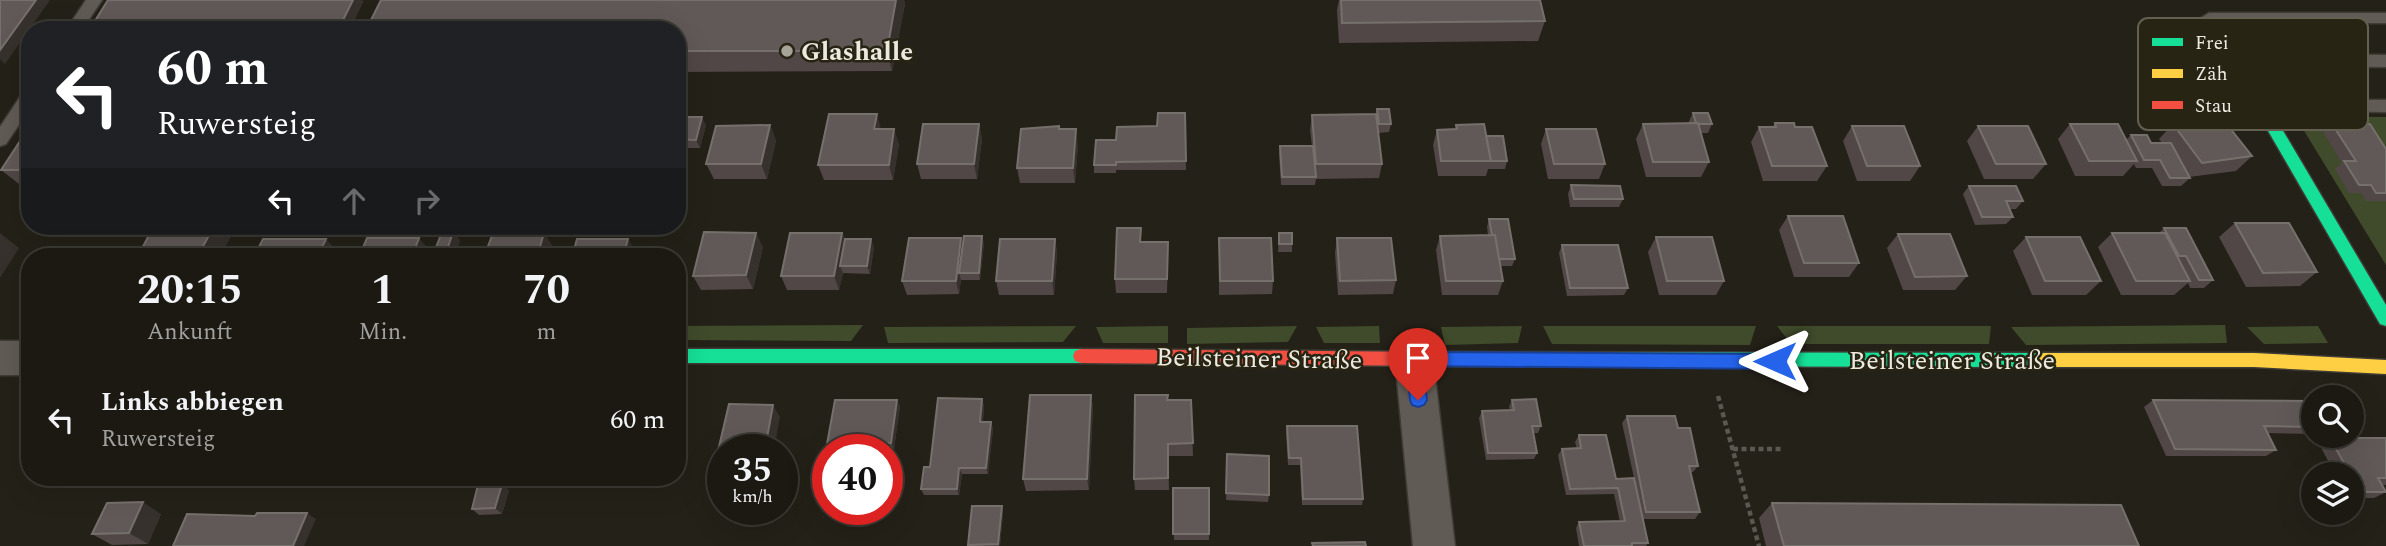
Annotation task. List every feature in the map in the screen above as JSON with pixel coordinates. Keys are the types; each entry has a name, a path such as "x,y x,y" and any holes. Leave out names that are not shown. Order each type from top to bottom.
{"street":[{"path":"2275,130 2386,319"},
{"name":"Beilsteiner Straße","path":"686,356 1709,361 2254,360 2386,367"},
{"path":"0,358 21,358"},
{"path":"1414,359 1434,546"}],"lane":[{"path":"80,21 94,0"},
{"path":"2209,18 2386,18"},
{"path":"2368,61 2386,61"},
{"path":"2368,106 2386,106"},
{"path":"0,140 21,108"}],"path":[{"path":"1709,361 1759,546"},
{"path":"1733,449 1782,449"}],"green space":[{"path":"2368,117 2386,117 2386,265 2304,130 2368,130"},
{"path":"863,325 851,341 686,340 686,326"},
{"path":"2225,325 2227,343 2026,345 2011,327"},
{"path":"1076,326 1063,342 888,343 884,327"},
{"path":"1168,326 1168,343 1103,343 1096,327"},
{"path":"1297,326 1288,342 1187,344 1187,328"},
{"path":"1379,326 1380,343 1324,343 1316,327"},
{"path":"1522,326 1518,343 1445,345 1441,327"},
{"path":"1543,326 1756,326 1750,345 1552,344"},
{"path":"1777,326 1991,326 1989,344 1791,344"},
{"path":"2318,326 2328,343 2264,344 2247,327"}],"building":[{"path":"0,0 36,0 0,50"},
{"path":"108,0 353,0 342,21 95,21"},
{"name":"Glashalle","path":"381,0 896,0 887,51 686,51 686,21 370,21"},
{"path":"1341,0 1540,0 1545,21 1342,23"},
{"path":"1377,109 1389,109 1391,124 1379,124"},
{"path":"1158,113 1185,113 1186,161 1094,165 1096,140 1116,140 1117,127 1157,126"},
{"path":"1693,113 1708,113 1712,124 1696,123"},
{"path":"829,114 877,114 874,129 894,129 889,165 818,165"},
{"path":"1376,114 1382,164 1316,164 1312,115"},
{"path":"686,117 702,117 696,140 686,139"},
{"path":"1698,123 1709,162 1653,162 1643,124"},
{"path":"1775,123 1812,127 1827,166 1772,166 1759,127 1776,127"},
{"path":"923,124 979,124 974,164 917,164"},
{"path":"1484,124 1491,161 1441,161 1437,130 1457,129 1456,125"},
{"path":"2070,124 2118,124 2137,161 2089,161"},
{"path":"2370,124 2386,149 2386,193 2376,193 2371,185 2359,185 2344,161 2356,161 2336,130 2368,130"},
{"path":"770,125 761,164 706,164 716,126"},
{"path":"1059,126 1059,129 1076,129 1073,168 1017,168 1021,129"},
{"path":"1852,126 1904,126 1920,166 1867,166"},
{"path":"1978,126 2028,126 2046,164 1996,164"},
{"path":"1546,129 1596,129 1605,164 1554,164"},
{"path":"2177,130 2231,130 2252,156 2202,163"},
{"path":"2131,135 2147,135 2151,143 2171,143 2190,178 2170,178 2160,160 2144,160"},
{"path":"1486,136 1503,136 1507,161 1491,161"},
{"path":"21,140 21,170 1,170"},
{"path":"1280,146 1313,146 1316,177 1282,177"},
{"path":"1571,185 1620,186 1623,199 1574,199"},
{"path":"1969,186 2016,186 2023,201 2006,201 2013,217 1982,217"},
{"path":"1788,216 1843,216 1859,263 1804,263"},
{"path":"1489,219 1508,219 1515,259 1499,259"},
{"path":"2235,223 2289,223 2317,272 2263,273"},
{"path":"1117,228 1141,228 1140,242 1168,242 1167,279 1115,279"},
{"path":"2164,228 2186,228 2213,280 2199,280 2186,256 2179,256"},
{"path":"704,232 756,233 746,275 693,276"},
{"path":"790,233 842,233 834,276 781,276"},
{"path":"1279,233 1292,233 1292,244 1279,244"},
{"path":"2112,233 2165,233 2190,281 2136,281"},
{"path":"1898,234 1950,234 1967,276 1915,277"},
{"path":"149,235 209,235 202,248 142,248"},
{"path":"441,235 452,235 448,248 436,248"},
{"path":"492,235 543,235 540,248 487,248"},
{"path":"1495,235 1503,281 1446,281 1440,236"},
{"path":"964,236 982,236 979,273 959,273"},
{"path":"1656,237 1712,237 1724,281 1667,281"},
{"path":"2026,237 2080,237 2101,281 2045,281"},
{"path":"367,238 419,238 415,248 363,248"},
{"path":"909,238 961,238 956,281 902,281"},
{"path":"1219,238 1271,238 1273,281 1220,281"},
{"path":"1337,238 1391,238 1396,280 1340,281"},
{"path":"263,239 326,239 322,248 258,248"},
{"path":"577,239 628,239 626,248 574,248"},
{"path":"845,239 871,239 867,266 840,266"},
{"path":"1000,239 1055,239 1052,281 996,281"},
{"path":"1562,245 1618,245 1628,288 1570,288"},
{"path":"1030,395 1091,395 1087,479 1023,479"},
{"path":"1135,395 1168,395 1167,400 1191,400 1193,443 1168,444 1168,478 1134,479"},
{"path":"938,398 982,399 980,422 991,422 986,468 959,468 957,489 921,489 924,467 930,467"},
{"path":"1536,399 1541,426 1532,426 1537,453 1488,453 1482,411 1514,410 1512,400"},
{"path":"835,400 897,400 892,434 829,434"},
{"path":"2153,400 2301,401 2301,427 2264,426 2276,450 2175,449"},
{"path":"729,404 773,405 768,434 722,434"},
{"path":"1627,416 1675,416 1678,428 1690,428 1698,466 1689,466 1700,512 1646,512"},
{"path":"1287,426 1357,426 1363,499 1303,499 1301,458 1289,458"},
{"path":"1579,435 1606,435 1616,479 1634,478 1648,543 1632,543 1632,546 1584,546 1579,522 1625,521 1618,488 1570,489 1562,449 1581,448"},
{"path":"2364,438 2386,438 2386,478 2378,478 2386,492 2366,492 2364,462 2343,462 2336,448 2364,448"},
{"path":"1227,454 1269,456 1269,495 1226,493"},
{"path":"478,486 501,486 495,508 472,509"},
{"path":"1173,488 1209,488 1209,534 1173,534"},
{"path":"143,502 129,533 92,534 107,503"},
{"path":"1772,503 2121,505 2139,546 1784,546"},
{"path":"972,506 1002,506 998,544 968,545"},
{"path":"257,513 307,513 293,546 173,546 187,514 255,516"},
{"path":"1365,542 1366,546 1313,546 1312,543"}],"traffic: fast":[{"path":"2275,130 2386,319"},
{"path":"686,356 1081,356"},
{"path":"1432,359 2044,360"}],"traffic: slow":[{"path":"2044,360 2254,360 2386,367"}],"traffic: jam":[{"path":"1081,356 1432,359"}],"place":[{"name":"Glashalle","path":"787,51"}],"route":[{"path":"1418,400 1414,359 1775,361"}]}
